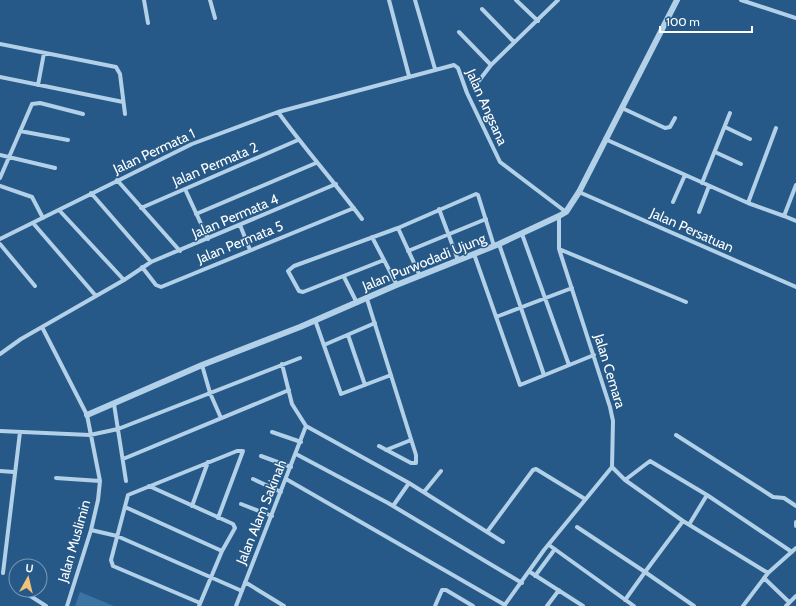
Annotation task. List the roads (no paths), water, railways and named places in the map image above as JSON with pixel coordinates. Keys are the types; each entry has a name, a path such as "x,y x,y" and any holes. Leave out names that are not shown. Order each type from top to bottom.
{"street":[{"path":"144,0 148,23"},
{"path":"210,0 215,18"},
{"path":"389,0 410,76"},
{"path":"416,0 435,69"},
{"path":"516,0 538,21"},
{"path":"478,82 491,65 558,0"},
{"name":"Jalan Purwodadi Ujung","path":"87,415 202,365 497,245 566,212 579,192 677,0"},
{"path":"741,0 796,18"},
{"path":"482,9 514,42"},
{"path":"459,32 491,65"},
{"path":"0,44 116,67 120,74 125,114"},
{"path":"38,85 44,53"},
{"name":"Jalan Angsana","path":"278,112 454,64 500,162 566,212"},
{"path":"0,77 123,102"},
{"path":"0,178 30,107 34,103 83,114"},
{"path":"622,108 665,128 670,127 675,118"},
{"path":"278,112 316,163 336,184 362,219"},
{"name":"Jalan Permata 1","path":"0,238 192,144 278,112"},
{"path":"702,183 730,113"},
{"path":"725,127 750,139"},
{"path":"748,203 776,128"},
{"path":"20,131 68,140"},
{"path":"605,139 748,203 796,221"},
{"name":"Jalan Permata 2","path":"141,208 298,140"},
{"path":"715,152 741,164"},
{"path":"0,155 55,168"},
{"path":"196,214 316,163"},
{"path":"673,202 685,175"},
{"path":"117,180 180,251"},
{"name":"Jalan Permata 4","path":"0,354 21,339 124,280 151,262 336,184"},
{"path":"784,216 796,185"},
{"path":"0,186 32,197 43,218"},
{"path":"699,212 710,186"},
{"path":"185,189 208,239"},
{"name":"Jalan Persatuan","path":"579,192 796,287"},
{"path":"91,193 151,262"},
{"path":"384,260 344,277 301,292 288,271 294,266 398,228 439,209 477,194 544,375"},
{"name":"Jalan Permata 5","path":"142,267 156,286 161,287 354,208"},
{"path":"439,209 458,260"},
{"path":"59,210 124,280"},
{"name":"Jalan Cemara","path":"560,216 559,249 594,355 613,420 612,467"},
{"path":"408,251 447,233 486,219"},
{"path":"33,223 96,296"},
{"path":"240,225 250,250"},
{"path":"398,228 420,276"},
{"path":"522,234 569,365"},
{"path":"372,237 397,285"},
{"path":"0,244 35,286"},
{"path":"559,249 686,302"},
{"path":"474,254 520,384 594,355"},
{"path":"344,277 357,303"},
{"path":"496,317 572,288"},
{"path":"367,299 416,455 416,463 414,464 379,446"},
{"path":"315,320 341,394 391,375"},
{"path":"324,345 375,323"},
{"path":"42,327 87,415 90,435"},
{"path":"348,335 365,385"},
{"path":"0,431 90,435 118,429 300,358"},
{"path":"282,364 292,404 306,426 409,483 503,542"},
{"path":"202,365 210,393 221,418"},
{"path":"122,459 289,390"},
{"path":"114,404 126,481"},
{"name":"Jalan Alam Sakinah","path":"236,606 306,426"},
{"path":"3,573 20,432"},
{"path":"272,432 300,442"},
{"name":"Jalan Muslimin","path":"67,606 91,530 98,500 100,481 90,435"},
{"path":"676,436 773,497 784,498 796,506"},
{"path":"386,450 411,440"},
{"path":"149,486 218,518 233,524 235,528 210,577 200,604 113,566 111,560 128,495 149,486 208,462 237,451 243,452 218,518"},
{"path":"296,454 393,506 522,583"},
{"path":"261,456 291,467"},
{"path":"625,480 650,461 707,495 792,552"},
{"path":"192,506 208,462"},
{"path":"286,479 504,605 549,545 612,467 625,480 683,521 690,523 768,573"},
{"path":"487,532 533,470 536,469 585,500"},
{"path":"0,470 14,472"},
{"path":"424,492 440,471"},
{"path":"56,478 100,481"},
{"path":"252,479 281,492"},
{"path":"393,506 409,483"},
{"path":"690,523 707,495"},
{"path":"241,504 272,516"},
{"path":"125,507 222,551"},
{"path":"625,600 683,521"},
{"path":"577,527 694,606"},
{"path":"91,530 117,536 242,591"},
{"path":"549,545 634,606"},
{"path":"743,606 768,573 796,548"},
{"path":"536,576 555,549"},
{"path":"530,572 583,606"},
{"path":"764,578 789,602"},
{"path":"245,582 284,606"},
{"path":"435,606 442,590 446,590 473,606"},
{"path":"547,606 559,590"},
{"path":"786,606 796,596"},
{"path":"34,598 46,606"}]}
